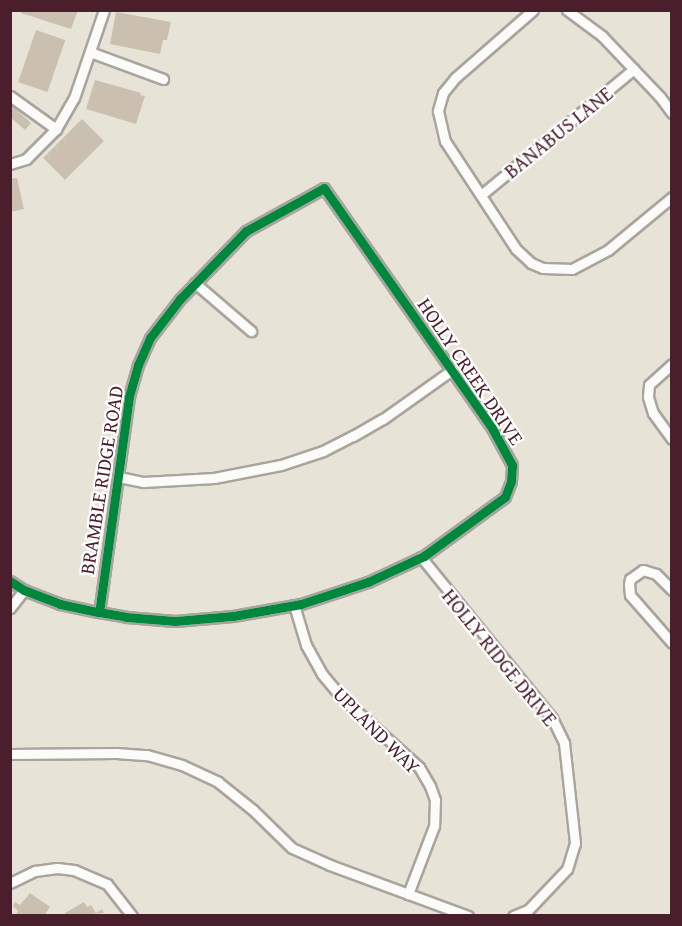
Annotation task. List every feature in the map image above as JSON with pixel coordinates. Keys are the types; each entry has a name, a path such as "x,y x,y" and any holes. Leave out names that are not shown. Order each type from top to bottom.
{"street":[{"path":"10,164 26,159 56,129 74,98 104,10"},
{"path":"532,10 455,78 440,102 438,121 445,141 523,257 543,268 563,271 602,255 672,197"},
{"path":"567,10 602,36 672,113"},
{"path":"90,52 163,79"},
{"name":"BANABUS LANE","path":"482,195 634,69"},
{"path":"10,96 56,129"},
{"name":"BRAMBLE RIDGE ROAD","path":"99,612 129,397 138,365 150,338 195,283 246,231 324,189"},
{"name":"HOLLY CREEK DRIVE","path":"10,581 24,590 60,604 99,612 175,621 231,616 294,605 368,582 420,557 506,497 511,481 512,465 492,428 324,189"},
{"path":"195,283 251,331"},
{"path":"672,363 649,385 648,397 653,413 672,439"},
{"path":"119,477 142,482 214,478 281,465 323,451 353,436 383,419 452,370"},
{"name":"HOLLY RIDGE DRIVE","path":"420,557 546,710 564,743 575,843 570,861 567,869 550,890 528,910 513,915"},
{"path":"672,590 656,574 643,570 630,579 630,595 672,643"},
{"path":"10,608 24,590"},
{"name":"UPLAND WAY","path":"294,605 306,645 322,674 343,699 419,767 430,786 435,800 434,826 408,894"},
{"path":"10,754 117,753 147,755 182,765 218,782 253,810 292,848 468,915"},
{"path":"10,883 39,870 74,870 105,882 132,915"}],"building":[{"path":"22,10 78,10 71,29 21,13"},
{"path":"116,12 171,22 167,40 163,40 160,54 110,44"},
{"path":"36,30 65,40 47,92 18,82"},
{"path":"95,80 145,96 136,124 86,109"},
{"path":"10,104 31,123 25,130 10,117"},
{"path":"82,119 104,141 65,180 43,158"},
{"path":"17,178 24,209 10,212 10,179"},
{"path":"30,893 50,907 44,916 15,916 18,911 13,906 15,902 20,905"},
{"path":"84,902 87,907 91,905 96,913 102,909 104,913 66,916 65,913"}],"cycle path":[{"path":"10,581 24,590 60,604 99,612 126,617 175,621 233,616 301,604 368,582 424,556 505,497 511,481 512,465 492,428 324,188 246,231 180,299 150,338 138,365 129,397 99,612"}]}
